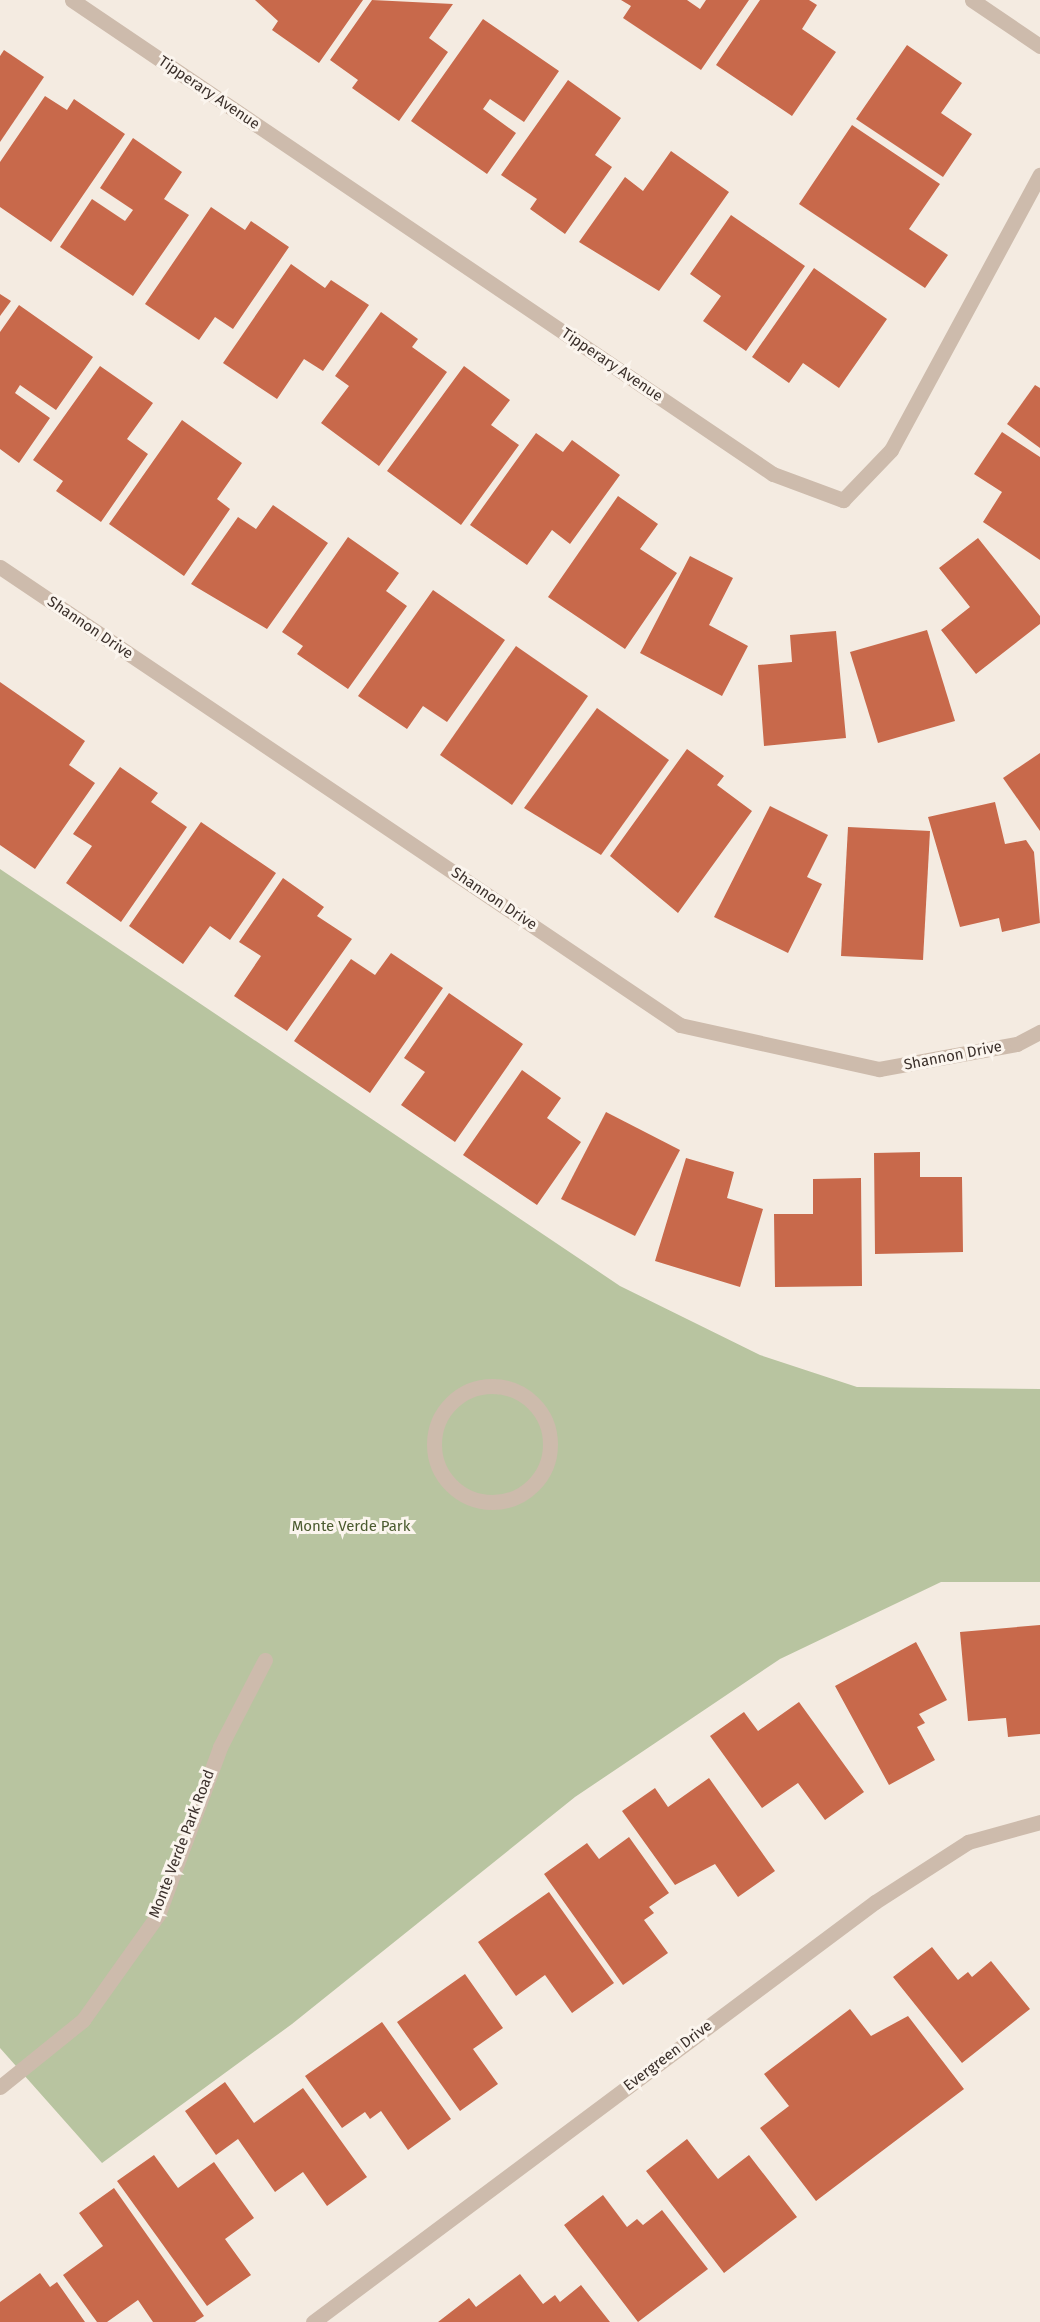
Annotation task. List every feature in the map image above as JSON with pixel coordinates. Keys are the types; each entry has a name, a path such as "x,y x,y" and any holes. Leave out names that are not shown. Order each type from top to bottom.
{"street":[{"name":"Tipperary Avenue","path":"72,0 773,474 843,500 891,450 1040,175"},
{"path":"972,0 1040,46"},
{"name":"Shannon Drive","path":"0,567 680,1025 879,1069 1017,1044 1040,1032"},
{"path":"510,1389 541,1412 550,1449 546,1467 521,1494 486,1502 468,1497 441,1471 435,1433 442,1414 472,1390 510,1389"},
{"name":"Monte Verde Park Road","path":"0,2087 83,2020 158,1915 220,1747 265,1660"},
{"name":"Evergreen Drive","path":"313,2322 875,1902 968,1842 1040,1822"}],"green space":[{"name":"Monte Verde Park","path":"0,869 620,1286 760,1355 857,1387 1040,1389 1040,1582 941,1582 780,1659 575,1797 292,2024 102,2163 0,2048"}],"building":[{"path":"255,0 363,0 319,63 272,30 278,21"},
{"path":"372,0 453,4 429,38 448,52 399,121 352,88 358,80 330,60"},
{"path":"621,0 687,0 700,9 706,0 749,0 701,70 623,18 631,6"},
{"path":"760,0 809,0 817,5 802,29 836,52 792,116 716,65"},
{"path":"483,19 559,71 524,122 490,99 483,109 516,133 487,174 411,121"},
{"path":"907,45 962,83 941,113 972,134 943,177 856,119"},
{"path":"4,50 44,77 0,142 0,56"},
{"path":"568,80 621,118 595,155 612,167 565,234 530,209 537,199 501,175"},
{"path":"45,96 67,110 74,99 125,134 51,242 0,207 0,162"},
{"path":"852,125 940,184 909,229 948,255 925,288 799,204"},
{"path":"133,138 182,172 164,199 189,215 133,296 60,247 92,199 125,221 133,210 100,188"},
{"path":"671,151 729,192 659,291 579,242 625,177 643,191"},
{"path":"211,207 245,230 251,221 289,247 233,329 215,317 199,340 145,304"},
{"path":"731,215 805,266 746,351 703,321 721,296 690,274"},
{"path":"291,264 325,288 331,280 369,305 323,371 304,359 277,399 223,363"},
{"path":"814,268 887,319 839,388 803,363 789,383 752,357"},
{"path":"0,294 11,301 0,316"},
{"path":"19,305 93,357 56,410 20,385 15,393 50,418 19,463 0,449 0,332"},
{"path":"381,312 418,339 412,347 447,372 379,466 321,423 349,386 335,376"},
{"path":"100,366 153,403 127,439 148,454 101,522 56,491 63,481 33,460"},
{"path":"464,366 510,400 491,425 519,445 461,525 387,471"},
{"path":"1035,385 1040,388 1040,448 1007,424"},
{"path":"182,420 242,463 217,499 230,509 184,576 109,524"},
{"path":"1002,432 1040,457 1040,560 983,522 1002,492 974,474"},
{"path":"536,433 563,452 572,440 620,475 570,544 552,530 527,565 470,525"},
{"path":"618,496 658,524 640,549 677,573 625,649 548,597"},
{"path":"273,505 328,543 267,629 191,584 238,517 256,529"},
{"path":"348,537 399,573 386,591 407,606 348,689 297,654 303,646 282,632"},
{"path":"978,538 1040,616 1040,624 976,674 941,630 970,607 939,568"},
{"path":"690,556 733,578 709,625 748,646 722,696 640,653"},
{"path":"433,590 505,640 447,722 423,706 407,729 358,696"},
{"path":"927,630 955,721 878,743 850,652"},
{"path":"836,631 846,738 764,746 758,665 792,662 790,635"},
{"path":"516,646 588,696 512,805 440,755"},
{"path":"0,682 85,741 69,765 95,783 35,869 0,845"},
{"path":"597,708 669,760 601,855 524,808"},
{"path":"687,749 724,776 717,785 752,811 678,913 610,856"},
{"path":"1040,753 1040,831 1003,778"},
{"path":"120,767 158,793 151,802 187,827 121,922 66,883 92,846 73,834"},
{"path":"995,802 1005,844 1026,840 1034,852 1040,923 1002,932 999,918 960,927 928,817"},
{"path":"770,806 828,835 807,877 822,884 788,953 714,917"},
{"path":"201,822 276,873 230,940 210,926 183,964 129,926"},
{"path":"848,827 930,831 923,960 841,956"},
{"path":"283,878 324,907 317,916 352,939 287,1031 234,996 261,956 239,942"},
{"path":"391,953 443,988 370,1093 294,1041 351,959 375,975"},
{"path":"449,993 523,1044 455,1142 401,1105 425,1072 404,1058"},
{"path":"522,1070 561,1098 547,1118 581,1142 537,1205 463,1155"},
{"path":"606,1112 680,1150 635,1236 561,1199"},
{"path":"920,1152 920,1177 962,1177 963,1252 875,1254 874,1153"},
{"path":"686,1158 734,1172 727,1198 763,1209 740,1287 655,1261"},
{"path":"861,1178 862,1286 775,1287 774,1214 813,1214 813,1179"},
{"path":"1040,1625 1040,1734 1008,1737 1006,1718 968,1721 960,1632"},
{"path":"916,1642 947,1700 919,1714 925,1723 917,1727 935,1760 889,1785 835,1686"},
{"path":"799,1702 864,1792 825,1820 798,1783 762,1808 710,1736 744,1712 758,1731"},
{"path":"709,1778 775,1871 738,1897 715,1864 675,1885 622,1811 655,1788 668,1807"},
{"path":"629,1837 669,1893 649,1907 654,1913 644,1920 668,1953 623,1985 544,1874 587,1843 599,1859"},
{"path":"549,1892 614,1983 572,2013 545,1975 516,1996 478,1942"},
{"path":"932,1947 958,1980 968,1972 972,1977 991,1961 1030,2009 962,2063 893,1977"},
{"path":"465,1974 503,2028 473,2049 498,2084 460,2111 397,2022"},
{"path":"850,2009 871,2036 908,2016 964,2089 816,2201 760,2128 789,2106 764,2074"},
{"path":"382,2022 451,2119 408,2150 381,2111 370,2119 365,2112 342,2128 305,2076"},
{"path":"225,2082 254,2123 303,2088 367,2177 327,2206 303,2172 275,2192 238,2139 216,2155 185,2111"},
{"path":"687,2139 718,2179 749,2155 797,2217 724,2273 646,2171"},
{"path":"154,2155 178,2188 214,2162 254,2218 225,2239 251,2275 207,2306 117,2181"},
{"path":"114,2188 204,2316 195,2322 153,2322 138,2300 107,2322 97,2322 63,2275 103,2246 79,2213"},
{"path":"603,2195 627,2227 637,2219 643,2225 662,2210 708,2269 638,2322 564,2225"},
{"path":"40,2273 50,2287 57,2282 85,2322 0,2322 0,2302"},
{"path":"520,2274 543,2304 555,2295 560,2302 581,2285 610,2322 438,2322 469,2298 476,2307"}]}
